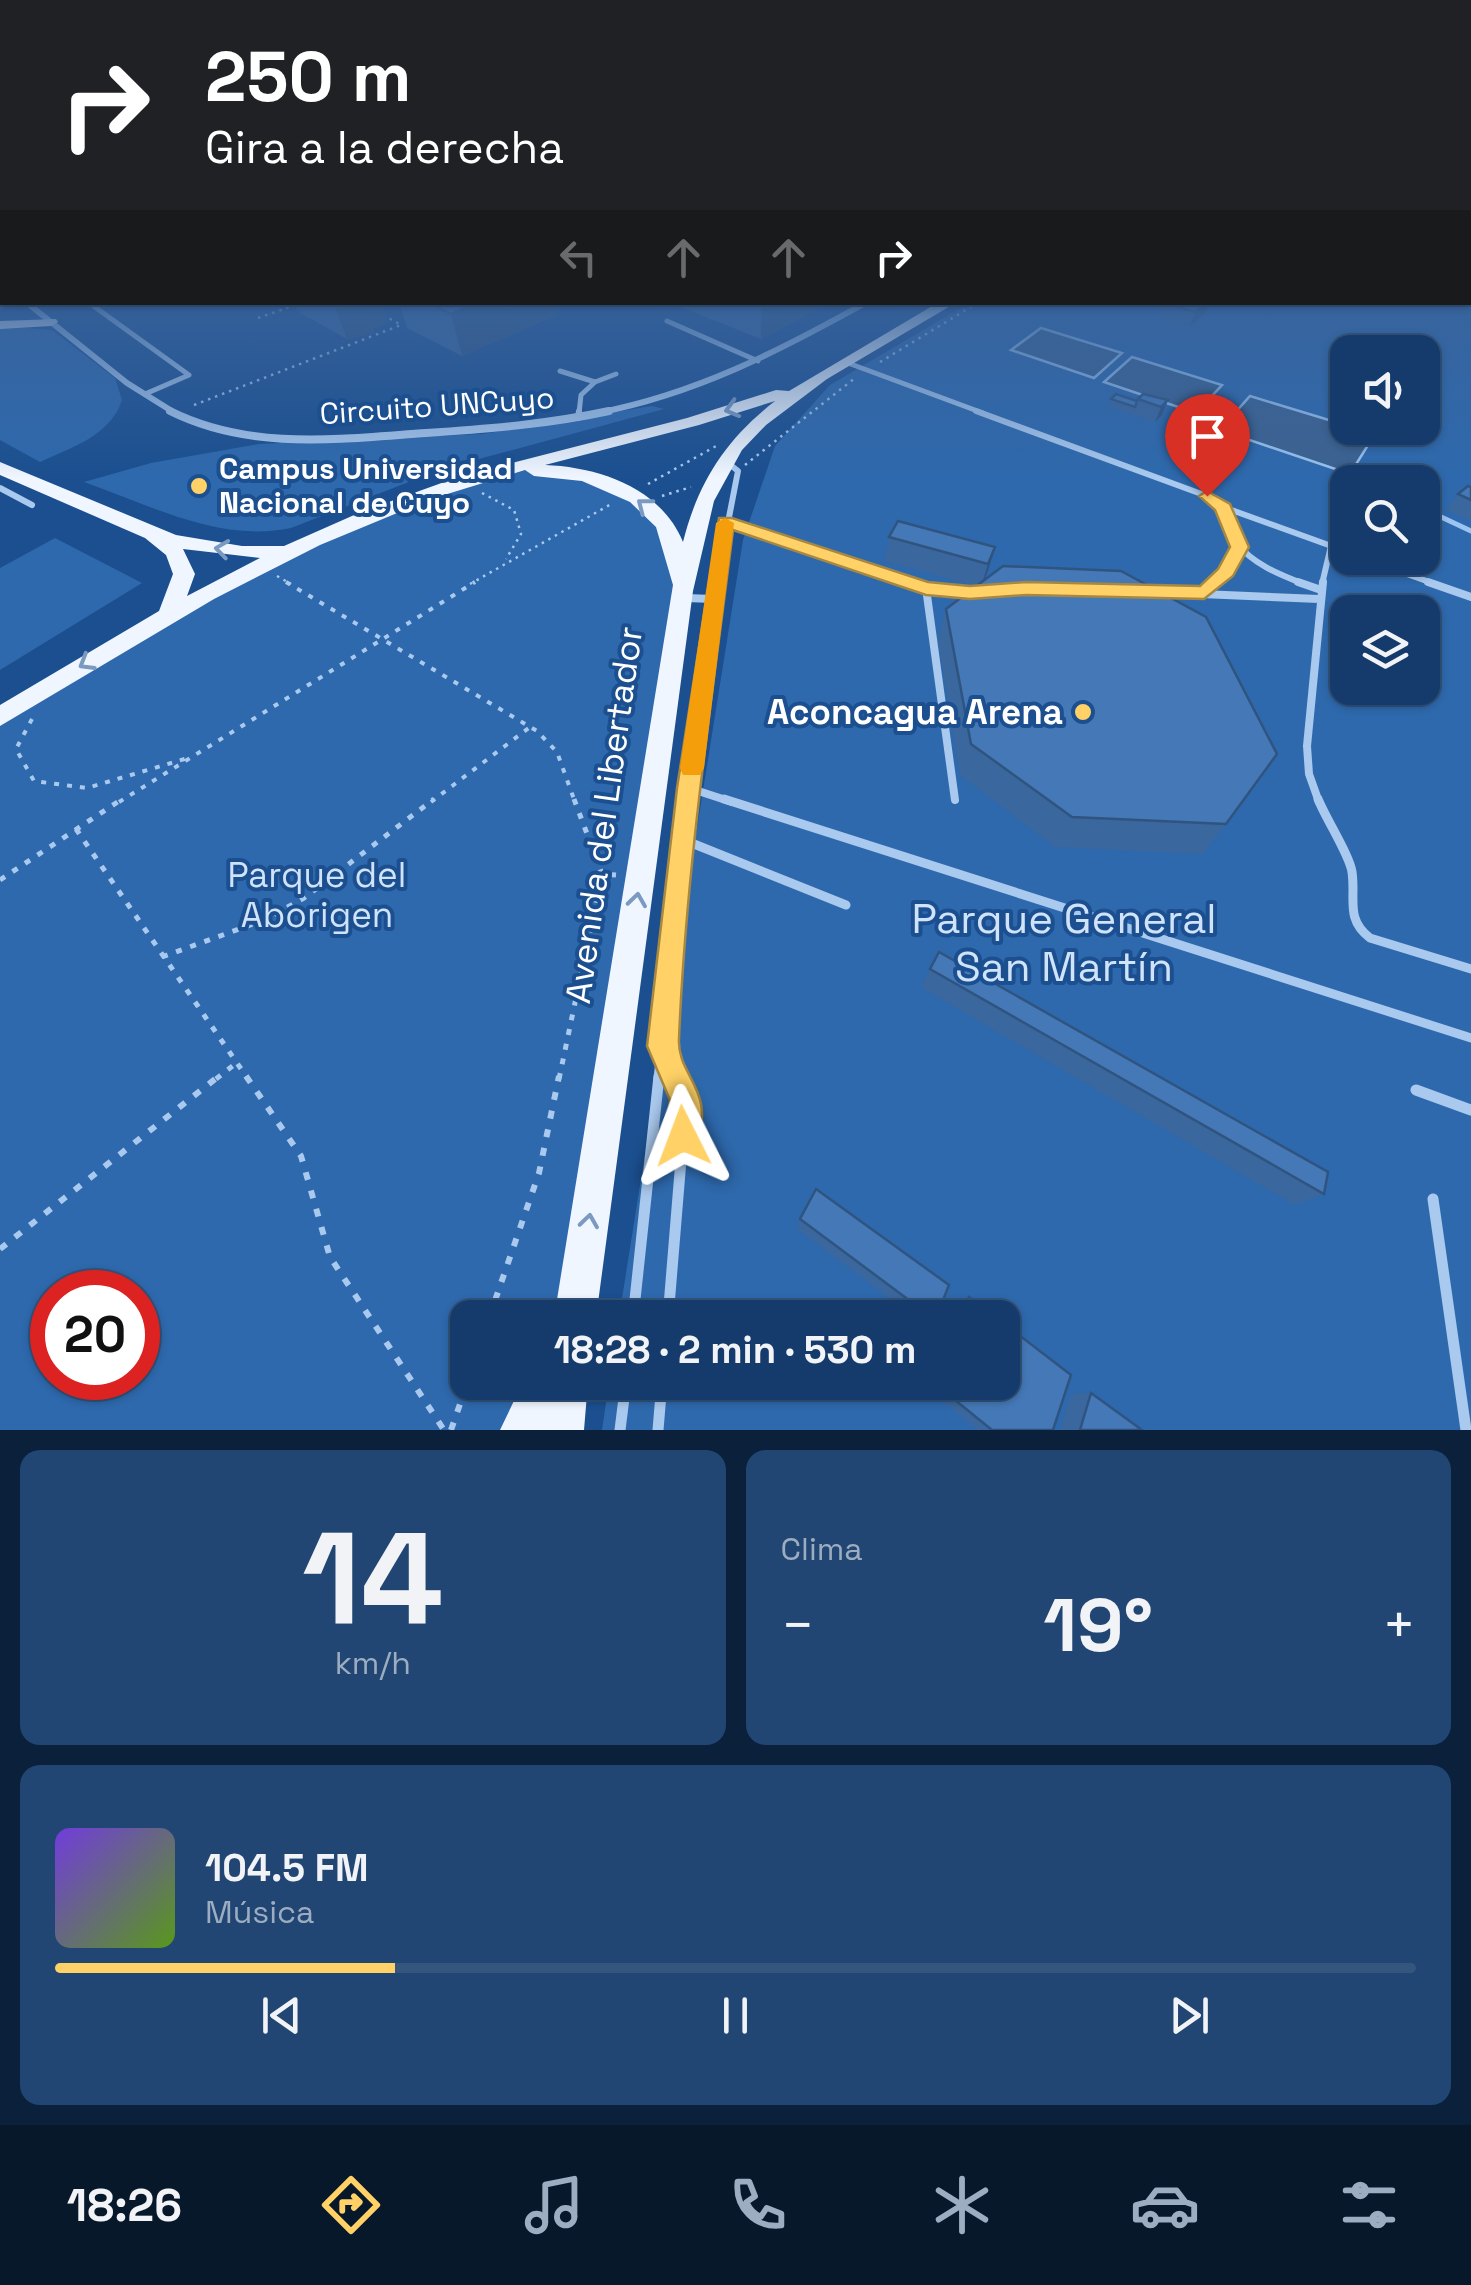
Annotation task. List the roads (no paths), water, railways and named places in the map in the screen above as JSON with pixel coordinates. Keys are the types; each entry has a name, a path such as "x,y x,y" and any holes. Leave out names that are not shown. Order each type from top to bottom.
{"main road":[{"name":"Avenida del Libertador","path":"578,1300 640,876 692,596 697,525 711,488 731,465 757,423 880,344"},
{"name":"Avenida del Libertador","path":"0,717 169,613 298,548 420,496 737,408 824,377"},
{"path":"0,468 147,532 175,552 182,564 182,582 169,613"},
{"path":"504,472 563,472 632,492 664,523 692,596"},
{"path":"147,532 241,552 298,548"},
{"path":"522,1430 537,1400"},
{"path":"562,1430 565,1400"}],"street":[{"name":"Circuito UNCuyo","path":"80,344 146,394 196,423 242,432 352,439 578,418 678,393 790,344"}],"lane":[{"path":"146,344 190,375 146,394"},
{"path":"719,344 758,361"},
{"path":"848,363 1330,546"},
{"path":"560,370 595,382"},
{"path":"578,418 580,395 595,382 616,374"},
{"path":"635,1300 689,788 692,596 726,522 731,465"},
{"path":"0,488 32,505"},
{"path":"1223,508 1240,547 1276,572 1320,594"},
{"path":"726,522 926,588 985,592"},
{"path":"1204,593 1226,572 1240,547"},
{"path":"1330,550 1320,594 1307,746 1309,774 1330,830 1352,870 1352,914 1358,929 1370,938 1471,969"},
{"path":"1411,575 1471,596"},
{"path":"926,588 956,800"},
{"path":"1145,592 1320,594"},
{"path":"689,788 1471,1038"},
{"path":"684,840 846,906"},
{"path":"662,1046 686,1099 669,1300"},
{"path":"1416,1090 1471,1110"},
{"path":"1433,1199 1467,1429"},
{"path":"620,1430 624,1400"},
{"path":"658,1430 660,1400"}],"waterway":[{"path":"1440,516 1471,531"}],"place":[{"name":"Campus Universidad Nacional de Cuyo","path":"199,486"},
{"name":"Aconcagua Arena","path":"1083,712"}],"park label":[{"name":"Parque del Aborigen","path":"317,895"},
{"name":"Parque General San Martín","path":"1064,942"}]}
